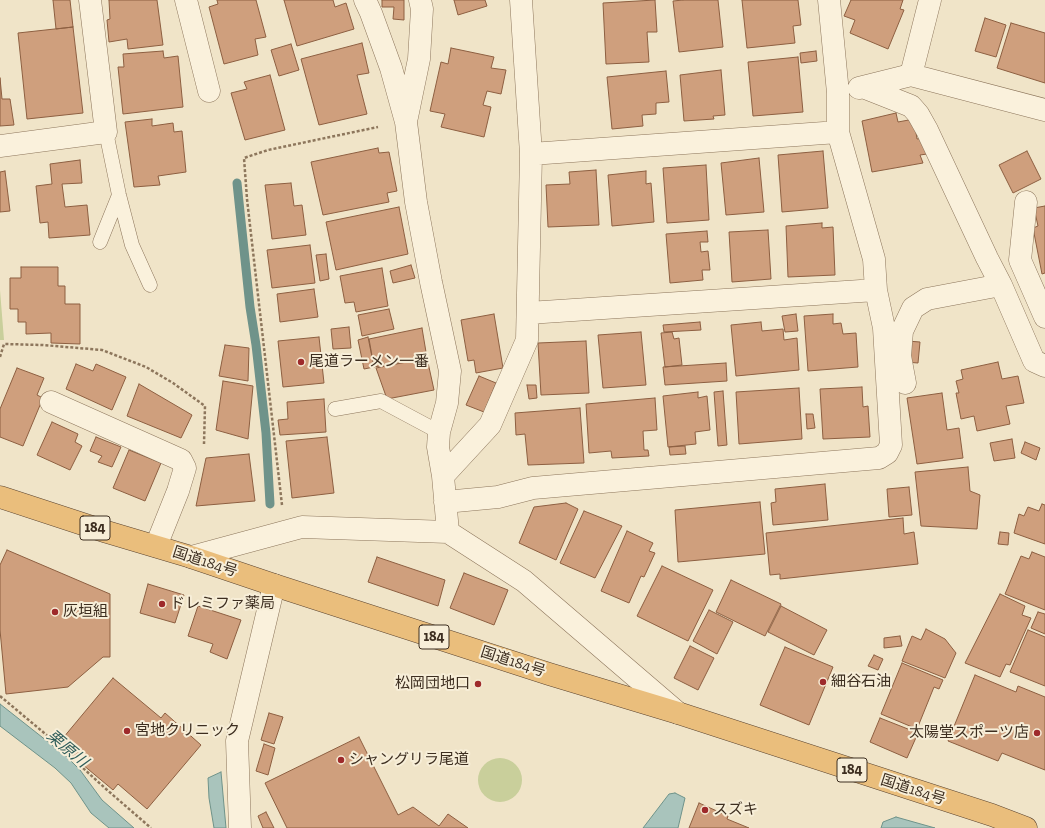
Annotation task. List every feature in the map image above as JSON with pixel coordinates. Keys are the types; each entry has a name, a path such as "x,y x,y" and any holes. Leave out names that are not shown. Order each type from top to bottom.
{"highway":[{"name":"国道184号","path":"0,497 107,532 191,556 274,585 549,674 678,713 992,815 1026,828"}],"street":[{"path":"0,146 106,132 90,0"},
{"path":"186,0 209,91"},
{"path":"365,0 391,68 406,122 416,202 450,371 448,403 439,432 438,447 443,476 448,532"},
{"path":"406,122 419,60 422,9 420,0"},
{"path":"443,476 490,425 526,340 528,313 531,154 521,0"},
{"path":"445,502 498,497 533,488 878,458 887,453 891,445 884,328 876,290 874,258 838,132 838,93 829,0"},
{"path":"911,75 930,0"},
{"path":"838,93 911,75 1045,110"},
{"path":"863,87 910,106 918,114 1001,284 1034,361 1045,366"},
{"path":"531,154 838,132"},
{"path":"1026,202 1020,260 1045,317"},
{"path":"905,384 900,356 902,330 913,308 927,299 1001,284"},
{"path":"528,313 876,290"},
{"path":"51,402 181,460 185,468 178,491 156,546"},
{"path":"191,556 285,531 302,528 448,532 524,581 678,713"},
{"path":"240,828 237,741 274,585"}],"lane":[{"path":"106,132 119,195 132,245 150,285"},
{"path":"100,242 119,195"},
{"path":"335,409 381,401 439,432"}],"path":[{"path":"285,531 247,199 244,158 268,150 381,127"},
{"path":"0,357 4,344 43,345 102,350 146,367 173,383 205,406 204,447"},
{"path":"0,696 49,737 106,790 151,828"}],"green space":[{"path":"0,290 4,340 0,340"},
{"path":"496,758 504,758 516,764 522,776 522,784 516,796 504,802 496,802 484,796 478,784 478,776 484,764"}],"water":[{"path":"0,704 66,756 80,770 102,800 134,828 109,828 91,813 71,783 55,768 0,726"},
{"path":"221,772 226,828 214,828 209,798 208,778"},
{"path":"675,793 685,798 678,828 643,828 669,794"},
{"path":"896,817 935,828 881,828 883,822"}],"building":[{"path":"53,0 70,0 73,27 56,29"},
{"path":"109,0 157,0 163,45 128,49 127,39 109,42 107,20 110,19"},
{"path":"217,0 256,0 266,37 255,39 258,55 224,64 209,7 218,4"},
{"path":"284,0 333,0 335,7 346,3 354,29 297,46"},
{"path":"382,0 404,0 404,20 393,19 394,7 382,7"},
{"path":"454,0 485,0 487,6 458,15"},
{"path":"655,0 657,32 647,32 649,62 606,64 603,3"},
{"path":"718,0 723,47 679,52 673,1"},
{"path":"742,0 798,0 801,25 793,26 795,43 747,48"},
{"path":"851,0 903,0 900,9 904,10 888,49 850,33 855,20 844,16"},
{"path":"985,18 1006,25 996,57 975,51"},
{"path":"1011,23 1045,33 1045,83 997,68"},
{"path":"73,27 83,113 27,119 18,33"},
{"path":"362,43 369,73 357,75 367,114 319,125 301,59"},
{"path":"291,44 299,70 279,76 271,50"},
{"path":"451,48 494,57 491,68 506,70 501,94 487,91 483,105 491,107 484,137 441,127 445,114 430,111 441,62 448,64"},
{"path":"163,51 164,58 178,56 183,107 123,114 118,67 124,67 123,54"},
{"path":"816,51 817,61 801,63 800,53"},
{"path":"798,57 803,112 753,116 748,62"},
{"path":"721,70 725,115 713,116 714,119 684,121 680,75"},
{"path":"666,71 669,102 656,103 656,114 642,115 643,126 612,129 607,77"},
{"path":"270,75 285,130 245,140 231,93 247,89 244,82"},
{"path":"0,78 2,99 10,99 14,125 0,126"},
{"path":"896,113 898,122 914,119 917,139 923,138 927,154 920,155 923,163 872,172 862,121"},
{"path":"152,119 152,126 173,123 174,132 182,131 186,172 158,176 160,185 134,187 125,122"},
{"path":"378,148 379,153 389,152 397,191 387,193 389,202 323,215 311,162"},
{"path":"823,151 828,208 782,212 778,155"},
{"path":"1027,151 1041,179 1013,193 999,165"},
{"path":"759,158 764,212 726,215 721,163"},
{"path":"80,160 82,183 62,184 65,207 87,205 90,235 49,238 48,222 40,223 36,186 52,184 50,164"},
{"path":"706,165 709,220 667,223 663,168"},
{"path":"596,170 599,225 548,227 546,185 570,184 569,172"},
{"path":"5,171 10,211 0,212 0,172"},
{"path":"646,171 646,184 651,183 654,222 612,226 608,175"},
{"path":"291,183 294,206 302,205 306,235 272,239 265,185"},
{"path":"1045,206 1045,273 1042,274 1033,228 1038,226 1034,208"},
{"path":"399,207 408,254 336,270 326,222"},
{"path":"822,223 822,228 833,227 835,275 788,277 786,226"},
{"path":"768,230 771,279 732,282 729,232"},
{"path":"707,231 708,242 700,242 701,252 708,251 710,270 702,270 703,280 670,283 666,234"},
{"path":"310,245 315,283 272,288 267,250"},
{"path":"326,254 329,279 320,281 316,255"},
{"path":"411,265 415,278 393,283 390,271"},
{"path":"21,267 58,267 58,286 65,286 65,304 80,304 80,344 51,343 51,333 26,334 26,322 18,322 18,309 10,309 10,278 21,278"},
{"path":"382,268 388,306 356,312 354,302 345,303 340,276"},
{"path":"314,289 318,317 280,322 277,294"},
{"path":"389,309 394,329 362,336 358,315"},
{"path":"494,314 503,368 476,373 474,360 468,361 461,320"},
{"path":"796,314 798,331 785,332 782,316"},
{"path":"833,314 833,324 841,323 843,334 856,333 858,367 808,371 804,316"},
{"path":"700,322 701,330 664,332 663,325"},
{"path":"761,322 762,331 783,329 784,340 797,338 799,370 736,376 731,325"},
{"path":"349,327 351,348 333,349 331,329"},
{"path":"422,328 427,358 374,367 369,339"},
{"path":"641,332 646,385 603,388 598,335"},
{"path":"672,332 674,339 679,338 682,365 665,367 661,333"},
{"name":"尾道ラーメン一番","path":"319,337 324,383 283,387 278,341"},
{"path":"368,337 374,367 364,369 358,340"},
{"path":"586,341 589,393 541,395 538,343"},
{"path":"907,341 920,342 918,363 905,362"},
{"path":"225,345 249,348 248,381 219,376"},
{"path":"427,358 434,390 387,399 376,368"},
{"path":"998,362 1002,379 1018,376 1024,403 1006,406 1010,424 977,431 974,416 961,419 956,393 959,393 956,381 963,379 961,370"},
{"path":"726,363 727,381 665,385 663,367"},
{"path":"76,364 93,371 96,364 126,377 112,410 66,389"},
{"path":"17,368 44,378 37,395 43,398 23,446 0,437 0,409"},
{"path":"479,376 496,383 484,412 466,405"},
{"path":"223,381 253,386 248,439 216,430"},
{"path":"139,384 192,415 181,438 127,416"},
{"path":"527,385 536,385 537,398 529,399"},
{"path":"862,387 863,407 868,406 870,437 823,439 820,389"},
{"path":"799,388 802,439 739,444 736,392"},
{"path":"723,391 727,445 718,446 714,392"},
{"path":"698,392 698,398 707,396 710,430 695,432 696,444 668,447 663,396"},
{"path":"942,393 947,430 959,428 963,458 917,464 907,398"},
{"path":"655,398 657,430 643,431 644,450 648,450 649,456 612,458 611,451 589,453 586,404"},
{"path":"324,399 326,432 280,435 278,420 288,419 287,402"},
{"path":"580,408 584,463 528,465 525,434 516,435 515,413"},
{"path":"806,414 813,414 815,428 807,429"},
{"path":"52,422 78,434 75,442 82,446 70,470 37,455"},
{"path":"96,437 121,447 112,467 98,462 102,456 90,451"},
{"path":"327,437 334,493 292,498 286,441"},
{"path":"1012,439 1015,458 994,461 990,443"},
{"path":"1025,442 1040,448 1036,460 1021,453"},
{"path":"685,446 686,454 670,455 669,447"},
{"path":"129,450 161,463 145,501 113,488"},
{"path":"249,454 255,501 196,506 206,458"},
{"path":"968,467 970,491 980,495 977,529 921,526 915,472"},
{"path":"825,484 828,520 773,525 771,503 776,502 775,489"},
{"path":"909,487 912,515 889,517 887,489"},
{"path":"760,502 765,554 678,562 675,510"},
{"path":"566,503 578,509 556,560 519,543 534,507"},
{"path":"1042,504 1045,505 1045,544 1014,533 1019,514 1024,516 1028,507 1039,511"},
{"path":"584,511 622,526 595,578 560,563"},
{"path":"903,518 904,534 914,532 918,564 780,579 780,574 770,575 766,533"},
{"path":"627,531 653,543 649,551 655,553 644,577 641,576 629,603 601,591"},
{"path":"1000,532 1009,533 1008,545 998,544"},
{"name":"灰垣組","path":"7,550 110,594 110,657 103,657 68,687 6,694 0,630 0,565"},
{"path":"1032,552 1045,557 1045,610 1005,594 1021,556 1029,559"},
{"path":"377,557 445,580 438,606 368,582"},
{"path":"662,566 713,590 688,641 637,616"},
{"path":"464,573 508,590 494,625 450,608"},
{"path":"731,580 781,604 765,636 716,612"},
{"name":"ドレミファ薬局","path":"148,584 184,595 175,623 140,613"},
{"path":"1000,594 1025,606 1022,615 1031,618 1010,665 1006,664 1000,677 965,663"},
{"path":"198,606 241,620 227,659 210,652 213,644 188,636"},
{"path":"781,606 827,630 814,655 768,632"},
{"path":"709,610 733,622 717,654 693,641"},
{"path":"1038,612 1045,614 1045,634 1031,628"},
{"path":"926,629 945,639 956,653 945,678 902,661 912,636 921,640"},
{"path":"1028,630 1045,637 1045,686 1010,672"},
{"path":"900,636 902,646 884,648 884,638"},
{"path":"690,646 714,658 698,690 674,678"},
{"path":"785,647 833,667 809,725 760,705"},
{"path":"874,655 883,659 878,670 868,666"},
{"path":"902,663 943,680 939,689 934,687 917,729 881,714"},
{"path":"975,675 1016,692 1018,686 1045,697 1045,770 1002,753 998,761 948,741"},
{"name":"宮地クリニック","path":"113,678 161,718 165,713 201,745 147,809 118,784 113,790 58,744"},
{"path":"269,713 283,717 274,744 261,740"},
{"path":"880,718 918,733 907,758 870,742"},
{"name":"シャングリラ尾道","path":"359,737 398,815 413,807 439,826 448,814 468,828 287,828 265,783"},
{"path":"264,744 275,748 268,775 256,771"},
{"name":"スズキ","path":"699,803 728,816 727,819 749,828 689,828"},
{"path":"266,812 274,828 263,828 258,816"}],"waterway":[{"path":"237,183 250,307 266,433 270,504"}],"place":[{"name":"尾道ラーメン一番","path":"301,362"},
{"name":"ドレミファ薬局","path":"162,604"},
{"name":"灰垣組","path":"55,612"},
{"name":"細谷石油","path":"823,682"},
{"name":"松岡団地口","path":"478,684"},
{"name":"宮地クリニック","path":"127,731"},
{"name":"太陽堂スポーツ店","path":"1037,733"},
{"name":"シャングリラ尾道","path":"341,760"},
{"name":"スズキ","path":"705,810"}],"water label":[{"name":"栗原川","path":"67,749"}]}
